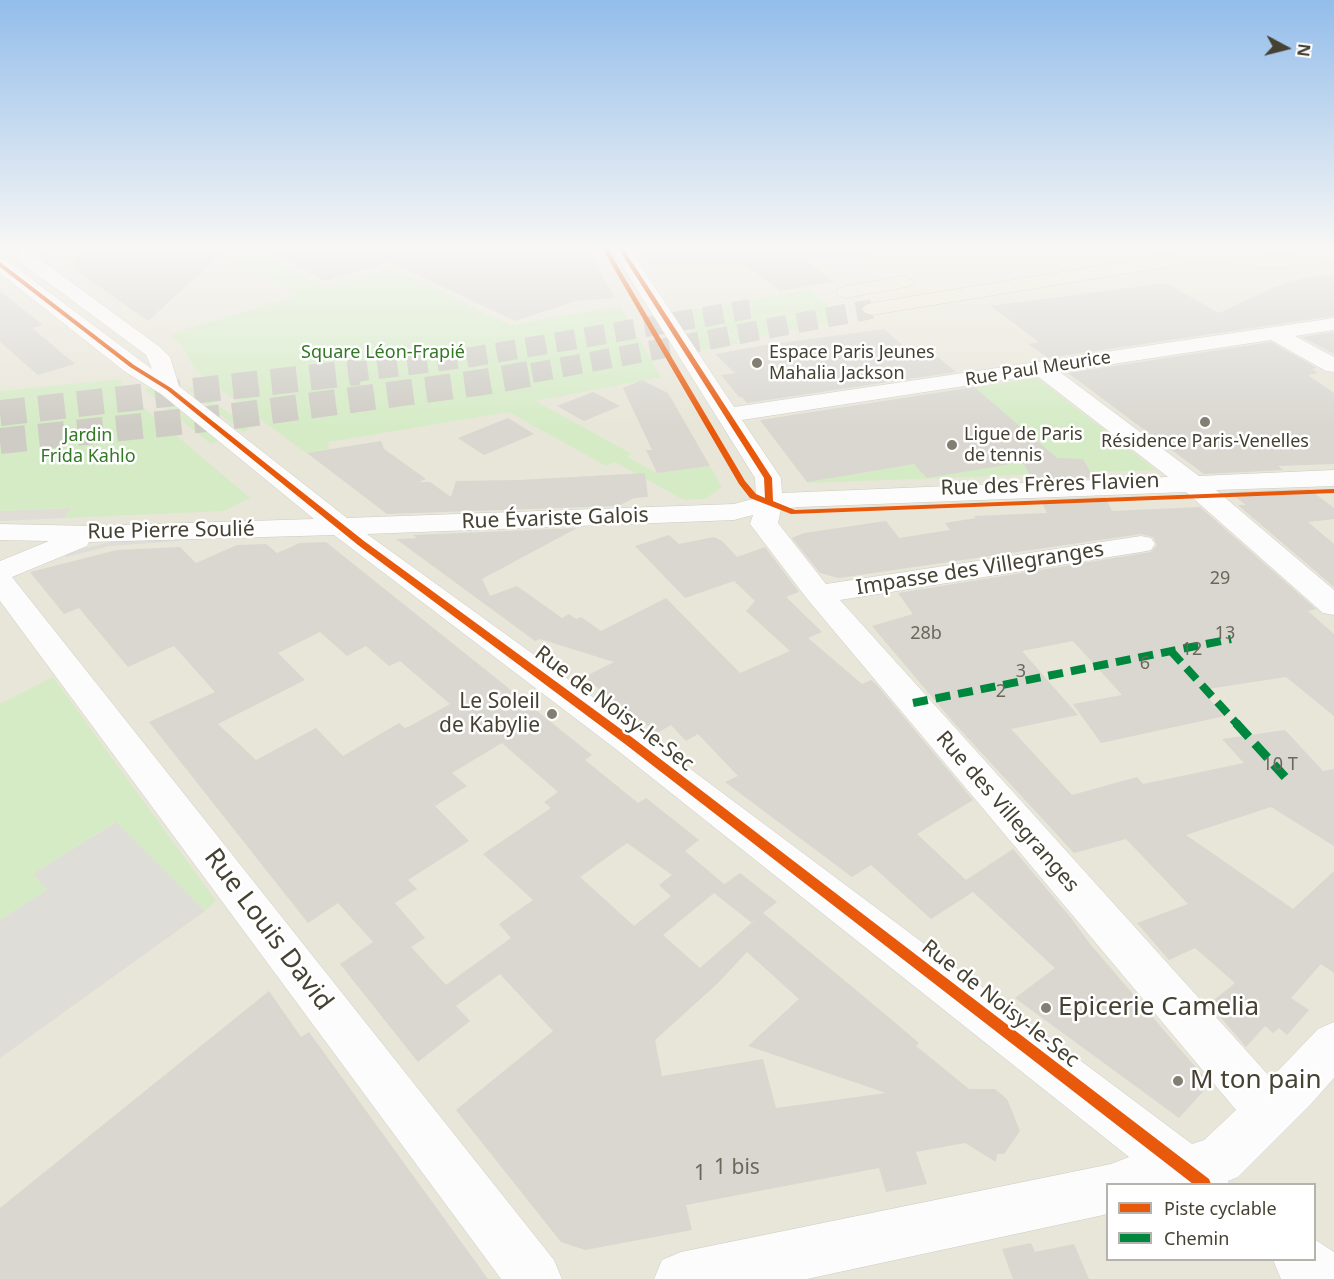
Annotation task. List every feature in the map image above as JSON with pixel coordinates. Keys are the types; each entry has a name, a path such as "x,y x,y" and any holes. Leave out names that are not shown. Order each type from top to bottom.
{"highway":[{"path":"872,309 880,308"}],"street":[{"name":"Rue de Noisy-le-Sec","path":"57,308 132,366 169,389 341,526 629,741 1195,1178"},
{"path":"94,308 159,357 169,389"},
{"path":"658,308 768,478 769,503"},
{"name":"Rue Paul Meurice","path":"726,414 1334,324"},
{"path":"1274,333 1334,366"},
{"path":"1041,368 1191,482 1334,606"},
{"name":"Rue des Frères Flavien","path":"769,503 799,499 1334,478"},
{"name":"Rue Évariste Galois","path":"341,526 734,512 769,503"},
{"name":"Rue des Villegranges","path":"769,503 764,524 819,594 1269,1112"},
{"name":"Rue Pierre Soulié","path":"0,532 92,534 341,526"},
{"path":"0,571 92,534"},
{"name":"Impasse des Villegranges","path":"819,594 1141,544"},
{"name":"Rue Louis David","path":"0,581 535,1279"},
{"path":"1144,1183 1195,1178 1220,1160 1334,1044"},
{"path":"681,1279 1106,1188"},
{"path":"1301,1261 1325,1279"}],"shaded area":[{"path":"0,308 1334,308 1334,1279 0,1279"},
{"path":"72,508 64,518 0,521 0,511"},
{"path":"181,538 179,541 110,546 66,557 66,553 110,542"},
{"path":"116,822 205,911 0,1058 0,920 47,890 33,874"}],"green space":[{"name":"Square Léon-Frapié","path":"258,308 474,308 510,325 621,308 661,377 535,401 632,454 627,457 657,473 710,466 722,487 705,499 684,500 615,462 606,466 509,412 328,442 329,449 306,453 197,372 179,342 169,335"},
{"path":"700,308 739,343 703,350 678,312"},
{"path":"703,308 832,308 848,320 738,340"},
{"name":"Ligue de Paris de tennis","path":"1037,378 1156,470 808,483 761,421"},
{"name":"Jardin Frida Kahlo","path":"121,379 126,393 250,498 224,511 64,518 71,508 0,511 0,391"},
{"path":"194,387 250,429 243,432 187,389"},
{"path":"151,388 218,441 211,444 144,390"},
{"path":"53,677 216,901 205,911 115,822 33,874 47,890 0,920 0,704"}],"building":[{"path":"0,308 21,308 43,325 32,328 75,364 38,375 0,342"},
{"path":"129,308 162,308 148,321"},
{"path":"487,308 556,308 515,321"},
{"path":"992,308 1210,308 1219,313 1230,308 1334,308 1334,316 1048,358 1028,344 1039,342"},
{"path":"884,329 918,359 938,357 956,372 747,403 721,375 735,373 715,354 765,345"},
{"path":"1334,332 1334,354 1302,337"},
{"name":"Résidence Paris-Venelles","path":"1271,342 1317,368 1312,369 1318,373 1308,375 1334,393 1334,464 1278,466 1283,470 1204,474 1068,373"},
{"path":"642,380 668,393 710,466 657,473 646,450 652,450 623,388"},
{"name":"Ligue de Paris de tennis","path":"974,387 1057,458 1083,459 1094,478 1032,480 1023,462 927,478 914,464 807,482 760,420"},
{"path":"593,392 620,406 584,421 557,406"},
{"path":"508,418 534,434 484,455 458,438"},
{"path":"381,441 384,449 426,479 419,482 430,482 451,497 456,481 645,473 648,497 634,498 618,506 387,514 307,453"},
{"path":"1309,489 1334,508 1334,519 1308,522 1334,544 1334,587 1238,505 1246,505 1229,492"},
{"path":"1105,497 1112,511 1200,507 1316,609 1308,611 1334,634 1334,716 1286,677 1201,690 1225,716 1101,743 1073,704 1122,695 1073,641 1022,651 1078,715 1011,729 1072,795 1137,777 1143,784 1244,763 1222,739 1285,730 1323,771 1334,769 1334,846 1271,807 1186,835 1293,909 1334,871 1334,973 1321,964 1291,998 1309,1010 1287,1035 1279,1028 1273,1033 1265,1026 1246,1047 1209,1004 1235,983 1195,948 1169,960 1137,923 1188,904 1126,839 1074,853 954,723 872,626 913,614 898,593 1151,552 1157,545 1153,537 1141,534 839,578 820,573 792,538 804,533 886,521 899,538 950,530 945,523 976,518 974,516 1047,513 1041,500"},
{"path":"577,528 482,579 490,596 517,586 562,618 569,614 576,619 581,617 601,631 666,598 740,673 790,651 746,611 755,601 734,581 685,598 635,546 669,535 679,544 714,537 722,541 737,557 765,547 799,592 786,597 822,632 808,638 862,684 871,680 876,684 973,800 917,834 966,880 1013,849 1090,944 1210,1084 1179,1118 1015,998 1055,968 973,892 931,919 871,865 852,877 725,782 738,776 698,734 686,741 671,725 657,733 584,677 614,662 540,639 535,641 396,539 417,538 413,535"},
{"path":"326,542 592,755 585,760 638,803 646,798 699,840 685,851 724,884 719,888 740,873 777,902 763,913 919,1043 916,1046 969,1089 995,1089 1007,1099 1020,1131 1004,1154 997,1154 996,1162 965,1143 916,1152 927,1184 886,1192 879,1168 686,1205 692,1230 585,1250 561,1242 456,1110 553,1031 500,974 456,1006 470,1021 418,1062 340,964 373,942 338,903 308,923 149,722 215,692 174,646 128,667 79,608 64,614 30,572 117,550 180,547 196,563 237,545 266,544 277,553 300,543","holes":["320,632 347,656 366,646 389,666 400,661 450,704 405,728 399,723 343,756 316,728 256,760 218,724 305,680 278,653","502,743 558,792 544,802 551,808 483,854 533,900 499,924 511,938 446,985 411,947 425,938 395,903 417,889 408,880 469,841 435,806 467,786 452,773","627,843 672,875 659,885 671,896 634,926 580,877","714,893 752,923 700,968 663,935","747,952 799,999 748,1046 886,1093 776,1108 763,1059 662,1076 655,1040 717,984"]},
{"path":"269,991 301,1037 309,1032 488,1279 0,1279 0,1208"},
{"path":"1031,1243 1035,1252 1074,1244 1089,1279 1013,1279 1002,1249"}],"tunnel":[{"path":"348,373 472,357 750,309"},
{"path":"532,373 872,309"},
{"path":"0,413 359,372"},
{"path":"0,441 226,417 484,382 540,372"}],"marked path":[{"path":"913,703 1231,639"},
{"path":"1171,651 1285,777"}],"cycle path":[{"path":"57,308 132,366 169,389 361,543 629,741 1203,1183"},
{"path":"639,308 742,482 753,496 794,512 1334,491"},
{"path":"658,308 768,478 769,503"}],"place":[{"name":"Espace Paris Jeunes Mahalia Jackson","path":"757,363"},
{"name":"Résidence Paris-Venelles","path":"1205,422"},
{"name":"Ligue de Paris de tennis","path":"952,445"},
{"name":"Le Soleil de Kabylie","path":"552,714"},
{"name":"Epicerie Camelia","path":"1046,1008"},
{"name":"M ton pain","path":"1178,1081"}]}
